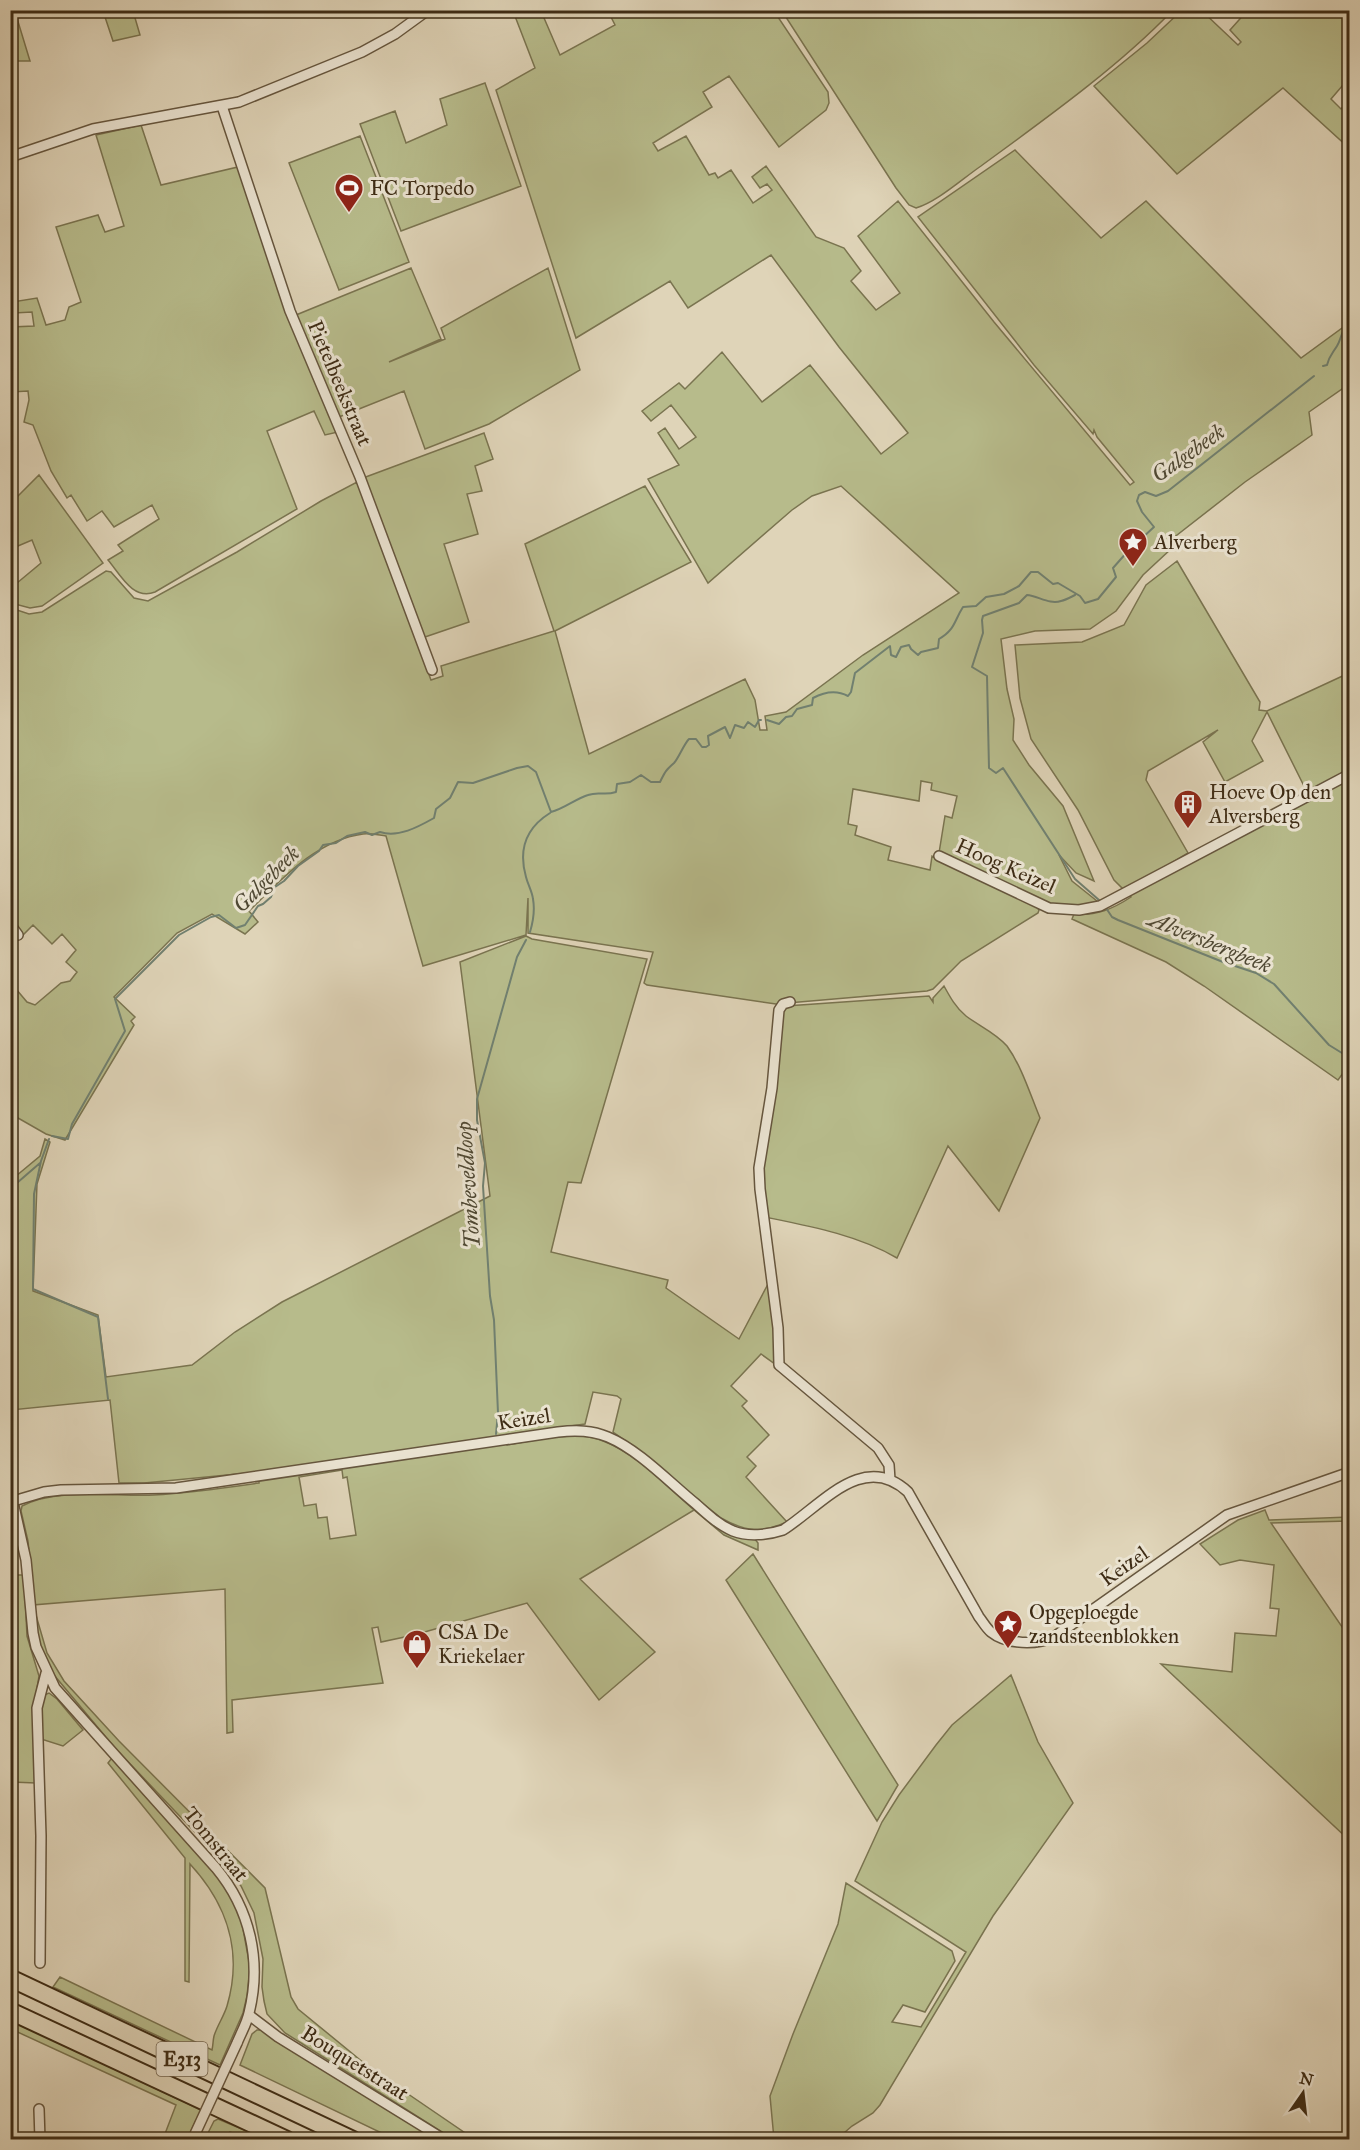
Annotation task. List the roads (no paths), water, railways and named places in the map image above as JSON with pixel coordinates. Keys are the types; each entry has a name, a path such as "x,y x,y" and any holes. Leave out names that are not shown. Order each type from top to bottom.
{"highway":[{"name":"E313","path":"10,1978 353,2139"},
{"name":"E313","path":"10,2011 287,2139"}],"street":[{"path":"10,157 93,129 239,102 362,52 395,34 428,10"},
{"name":"Pietelbeekstraat","path":"222,106 290,311 360,477 432,670"},
{"name":"Hoog Keizel","path":"939,856 1049,909 1079,910 1100,906 1350,774"},
{"path":"10,924 18,935"},
{"path":"790,1002 779,1010 772,1088 759,1168 778,1328 779,1365 878,1448 889,1465 890,1480"},
{"name":"Keizel","path":"116,1488 176,1488 558,1431 588,1431 609,1437 625,1447 724,1526 735,1532 772,1534 783,1530 852,1480 868,1476 890,1480 908,1492 979,1617 991,1632 1008,1640 1042,1643 1054,1637 1227,1515 1350,1473"},
{"name":"Tomstraat","path":"116,1488 44,1492 12,1502 26,1560 33,1632 46,1673 55,1688 216,1868 235,1895 245,1915 255,1962 249,2014 194,2137"},
{"path":"40,1963 37,1708 46,1673"},
{"name":"Bouquetstraat","path":"249,2014 278,2037 445,2139"},
{"path":"39,2109 40,2139"}],"waterway":[{"name":"Galgebeek","path":"1350,293 1345,297 1350,303"},
{"name":"Galgebeek","path":"1323,366 1327,365 1343,331 1350,323"},
{"name":"Galgebeek","path":"767,720 779,724 786,717 792,716 797,709 812,705 813,698 822,694 835,692 848,696 855,673 890,646 891,655 896,657 901,647 909,645 918,655 921,652 938,648 939,639 951,629 963,607 976,606 986,597 1004,594 1019,586 1031,572 1038,572 1053,584 1058,583 1080,596 1085,603 1098,599 1116,577 1113,568 1154,527 1142,512 1137,501 1139,495 1145,492 1156,496 1168,491 1314,376"},
{"name":"Alversbergbeek","path":"1075,595 1057,602 1027,595 1019,603 983,616 983,633 972,667 987,676 989,768 996,773 1003,768 1075,879 1099,900"},
{"name":"Galgebeek","path":"52,1136 68,1139 72,1124 125,1031 115,999 179,935 219,915 236,928 245,925 258,906 271,897 275,887 319,851 323,845 336,843 347,836 365,832 372,835 380,832 394,834 415,828 434,818 436,809 450,798 458,782 473,783 517,768 528,766 536,772 551,812 588,795 616,792 617,784 630,782 641,775 651,782 660,782 689,739 696,739 702,747 706,747 709,745 708,736 725,727 730,738 735,725 744,728 748,722 755,727 761,720"},
{"name":"Tombeveldloop","path":"530,932 534,903 524,867 524,848 535,825 550,813"},
{"name":"Alversbergbeek","path":"1106,908 1112,917 1118,920 1256,973 1274,984 1329,1045 1350,1058"},
{"name":"Tombeveldloop","path":"496,1434 498,1413 494,1320 490,1296 483,1186 485,1163 477,1120 477,1099 517,957 526,940"},
{"name":"Galgebeek","path":"49,1139 41,1161 34,1194 33,1289 98,1317 108,1399"},
{"path":"10,1189 40,1163"}],"place":[{"name":"FC Torpedo","path":"349,214"},
{"name":"Alverberg","path":"1133,568"},
{"name":"Hoeve Op den Alversberg","path":"1188,830"},
{"name":"Opgeploegde zandsteenblokken","path":"1008,1650"},
{"name":"CSA De Kriekelaer","path":"417,1670"}]}
